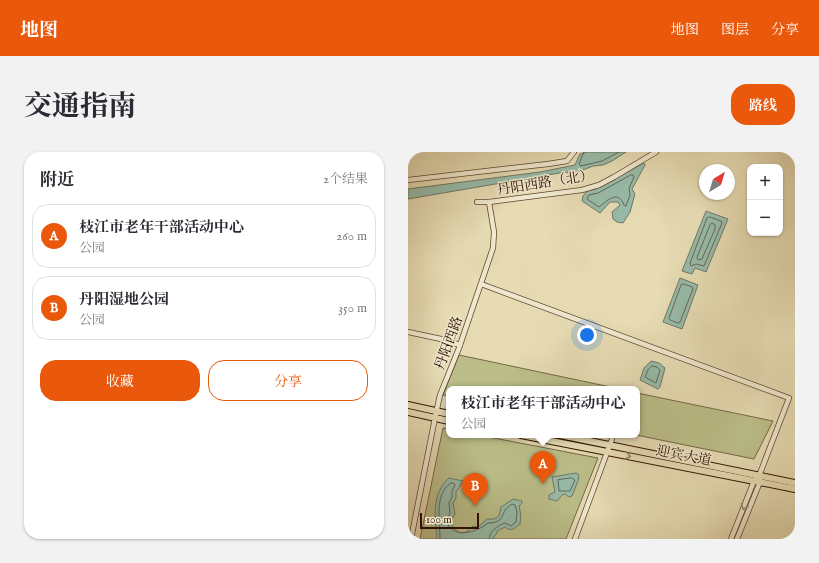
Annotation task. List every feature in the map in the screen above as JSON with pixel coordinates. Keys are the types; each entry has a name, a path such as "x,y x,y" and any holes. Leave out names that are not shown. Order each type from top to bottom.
{"main road":[{"path":"408,404 446,413"},
{"path":"408,412 446,420"},
{"name":"迎宾大道","path":"541,438 608,448"},
{"name":"迎宾大道","path":"571,438 608,448 795,489"},
{"name":"迎宾大道","path":"758,480 795,483"}],"street":[{"path":"408,180 567,161 574,152"},
{"name":"丹阳西路（北）","path":"477,202 489,202 582,190 614,177 656,152"},
{"name":"丹阳西路","path":"411,539 434,418 440,395 460,345 493,248 494,232 489,202"},
{"path":"481,284 789,398 737,539"},
{"path":"408,332 441,339 460,345"},
{"path":"575,539 612,438"},
{"path":"731,539 758,480"}],"green space":[{"path":"459,355 606,386 447,386"},
{"path":"446,388 446,396 443,395"},
{"path":"640,394 773,421 754,459 640,436"},
{"path":"443,428 446,428 446,438 494,438 598,458 566,539 420,539"}],"water":[{"path":"587,152 626,152 603,165 593,166 573,174 565,172 408,199 408,189 540,172 575,165 580,154"},
{"path":"644,163 645,165 632,189 635,194 630,212 623,223 617,222 613,219 612,212 620,205 618,202 610,202 600,213 582,201 583,196 587,191 596,189"},
{"path":"706,211 728,219 706,272 695,268 692,274 682,271"},
{"path":"680,278 698,285 682,329 663,322"},
{"path":"651,361 659,363 665,368 660,387 658,389 640,380 644,368"},
{"path":"576,473 578,474 579,478 572,496 569,497 565,494 562,495 557,501 549,499 549,495 555,492 552,477"},
{"path":"449,478 463,481 456,492 456,498 453,503 455,514 451,521 452,525 457,531 463,533 467,532 473,526 478,527 487,519 494,519 499,516 501,507 513,499 522,501 519,506 521,515 520,524 512,529 505,527 497,531 492,539 437,539 435,514 437,499 443,484"}],"place":[{"name":"枝江市老年干部活动中心","path":"543,484"},
{"name":"丹阳湿地公园","path":"475,506"}]}
